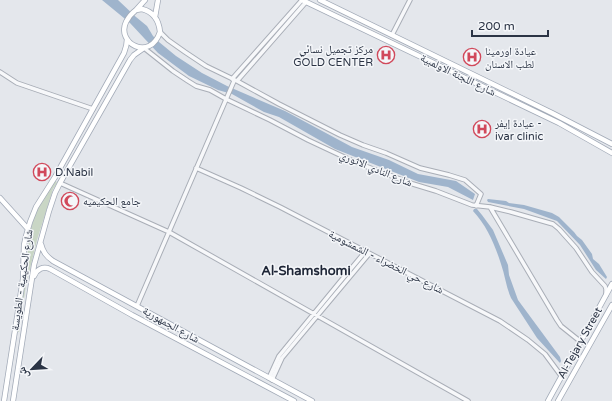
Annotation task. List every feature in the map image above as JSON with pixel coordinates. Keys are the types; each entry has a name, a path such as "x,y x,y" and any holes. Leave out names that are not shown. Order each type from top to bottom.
{"main road":[{"path":"134,11 142,9 148,11 157,20 160,34 154,43 146,47 139,48 134,45 127,38 125,30 126,22 134,11 145,0"},
{"path":"155,17 158,0"},
{"name":"شارع اللجنة الاولمبية","path":"320,0 565,119 612,144"},
{"name":"شارع اللجنة الاولمبية","path":"303,1 559,123 612,153"},
{"path":"366,31 370,24"},
{"path":"375,35 378,28"},
{"name":"شارع الحكيمية - الطويسة","path":"4,401 23,279 24,245 28,228 36,207 66,158 124,53 127,38"},
{"name":"شارع الحكيمية - الطويسة","path":"13,401 34,264 55,193 130,60 134,55 146,47"},
{"path":"70,150 72,153 77,154"},
{"path":"66,158 72,161"},
{"path":"0,198 28,228"},
{"name":"شارع الجمهورية","path":"41,240 41,245 44,252 47,257 53,261 312,401"},
{"path":"31,281 35,272 43,268 50,269 49,264 53,261"},
{"name":"شارع الجمهورية","path":"50,269 294,401"},
{"name":"Al-Tejary Street","path":"548,401 612,283"},
{"name":"Al-Tejary Street","path":"558,401 612,305"},
{"path":"12,354 14,357 20,355"}],"street":[{"path":"392,35 410,0"},
{"path":"137,306 234,81 303,1"},
{"path":"160,34 200,63 363,145 420,168 465,180 481,194 476,206"},
{"name":"شارع النادي الاثوري","path":"146,47 188,82 210,90 357,163 436,191 470,205 490,208 553,224 574,245 592,272 602,283"},
{"path":"0,72 17,83 93,109"},
{"name":"شارع حي الخضراء - الشمشومية","path":"196,168 259,197 500,321 528,340 545,354 562,377"},
{"path":"60,183 169,232 468,401"},
{"path":"490,208 561,326 581,342"},
{"path":"271,379 282,358 315,315 367,253"},
{"path":"602,283 612,283"},
{"path":"602,283 606,289 606,296"}],"green space":[{"path":"54,181 57,183 53,189 37,240 26,285 18,332 17,329 26,273 29,235 36,211"}],"water":[{"path":"102,0 118,0 147,26 159,42 176,56 202,73 227,86 285,111 352,147 389,160 418,174 456,181 475,194 473,200 448,187 419,182 335,149 279,117 264,112 232,94 218,90 189,76 158,53 130,23"},
{"path":"488,199 524,205 552,213 559,217 582,240 592,254 593,259 599,264 607,277 606,279 596,270 580,245 557,221 524,209 488,202"},
{"path":"474,209 477,209 493,230 508,265 509,275 518,300 560,357 560,363 537,338 511,298 499,257 486,229 473,211"}],"place":[{"name":"مركز تجميل نسائي GOLD CENTER","path":"386,55"},
{"name":"عيادة اورمينا لطب الاسنان","path":"472,57"},
{"name":"عيادة إيفر - ivar clinic","path":"482,129"},
{"name":"D.Nabil","path":"42,172"},
{"name":"جامع الحكيميه","path":"70,201"}],"district":[{"name":"Al-Shamshomi","path":"306,271"}]}
